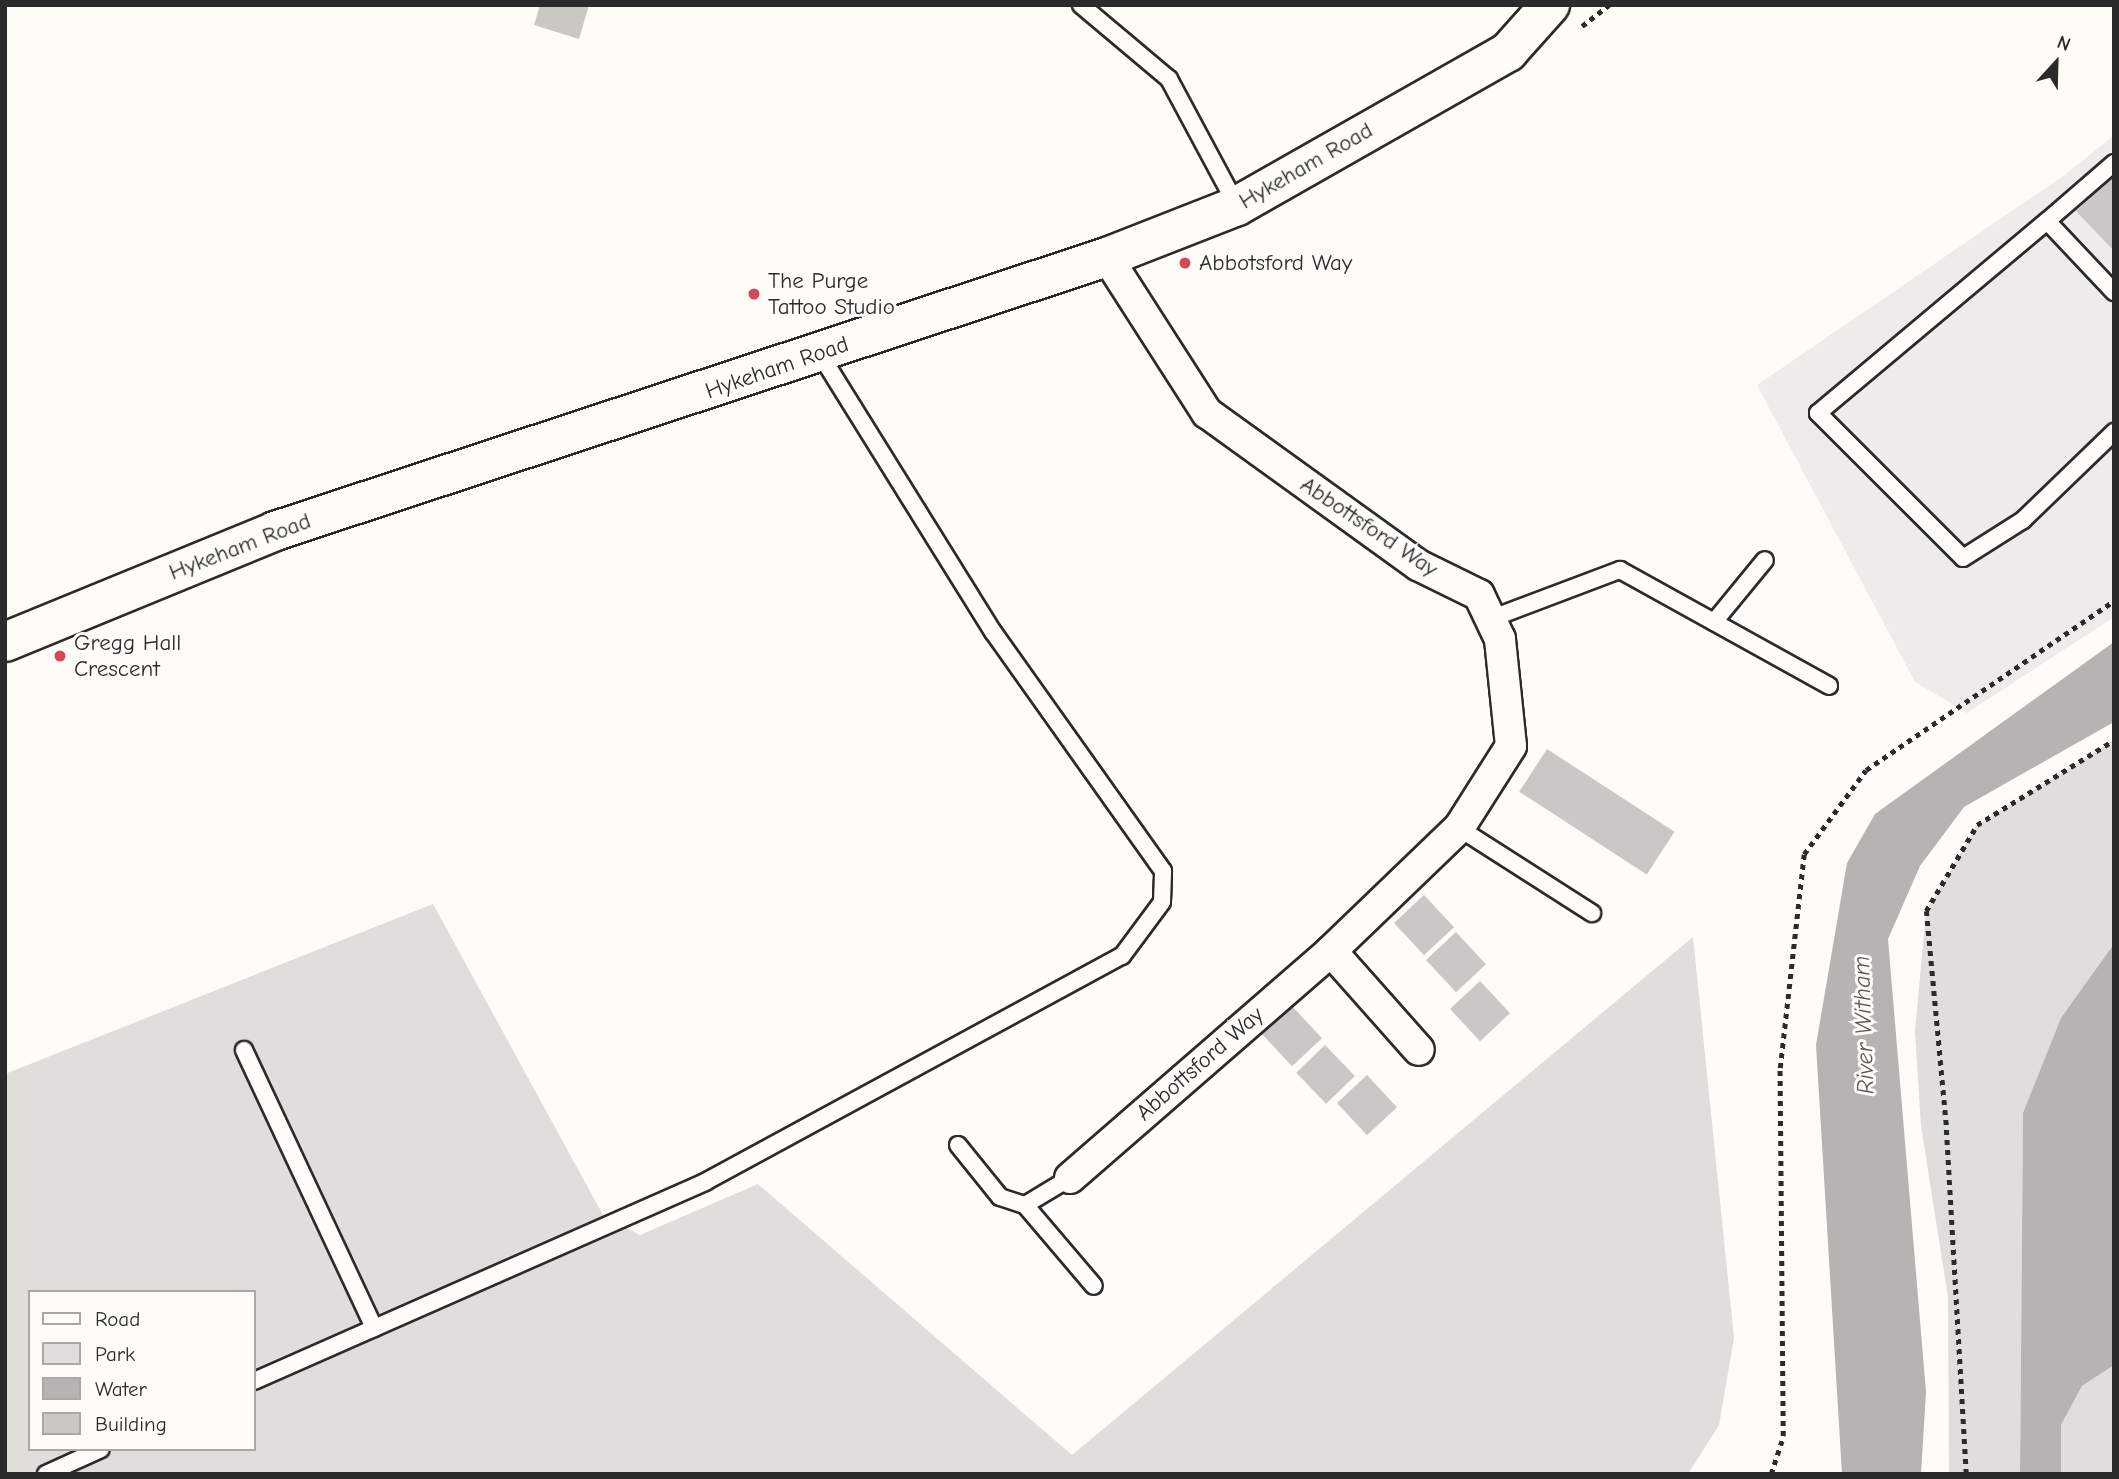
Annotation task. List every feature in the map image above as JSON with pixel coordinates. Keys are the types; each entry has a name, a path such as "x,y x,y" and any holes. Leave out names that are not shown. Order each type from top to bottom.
{"street":[{"name":"Hykeham Road","path":"5,642 275,531 1107,257 1237,206 1508,52 1550,5"},
{"name":"Abbottsford Way","path":"1070,1178 1331,951 1459,828 1511,746 1500,639 1479,595 1418,565 1207,412 1107,257"},
{"path":"1331,951 1419,1050"}],"lane":[{"path":"1081,5 1169,79 1237,206"},
{"path":"2114,163 1818,413 1963,558 2024,520 2114,432"},
{"path":"2047,221 2114,292"},
{"path":"256,1380 705,1182 1122,956 1162,902 1163,871 993,632 819,354"},
{"path":"1714,622 1765,561"},
{"path":"1490,619 1620,570 1829,687"},
{"path":"1459,828 1592,913"},
{"path":"244,1051 374,1328"},
{"path":"958,1145 1000,1197 1025,1205 1094,1286"},
{"path":"1025,1205 1070,1178"},
{"path":"46,1474 97,1451"}],"path":[{"path":"1771,1474 1783,1436 1780,1068 1804,854 1866,770 2114,601"},
{"path":"1966,1474 1946,1125 1926,911 1977,825 2114,740"}],"shaded area":[{"path":"2114,135 2114,617 1967,713 1915,682 1757,385 2066,174"}],"green space":[{"path":"2114,740 2114,944 2023,1113 2020,1474 1949,1474 1948,1297 1921,1126 1915,1032 1926,911 1977,825"},
{"path":"433,904 603,1215 640,1235 758,1184 1072,1455 1693,937 1734,1338 1719,1425 1688,1474 5,1474 5,1074"},
{"path":"2114,1365 2114,1474 2061,1474 2061,1425 2082,1386"}],"water":[{"name":"River Witham","path":"2114,642 2114,722 1964,807 1920,866 1888,939 1926,1392 1921,1474 1842,1474 1816,1045 1847,863 1875,814"},
{"path":"2114,944 2114,1365 2082,1386 2061,1425 2061,1474 2020,1474 2023,1113 2061,1018"}],"building":[{"path":"540,5 589,5 579,39 534,25"},
{"path":"2114,176 2114,251 2076,211"},
{"path":"1547,749 1674,832 1647,875 1519,792"},
{"path":"1424,895 1454,927 1424,955 1394,923"},
{"path":"1456,932 1486,964 1456,992 1426,960"},
{"path":"1480,981 1510,1013 1480,1041 1450,1009"},
{"path":"1292,1006 1322,1038 1292,1066 1262,1034"},
{"path":"1325,1045 1355,1076 1326,1104 1296,1073"},
{"path":"1367,1075 1397,1107 1367,1135 1337,1103"}],"place":[{"name":"Abbotsford Way","path":"1185,263"},
{"name":"The Purge Tattoo Studio","path":"754,294"},
{"name":"Gregg Hall Crescent","path":"60,656"}]}
